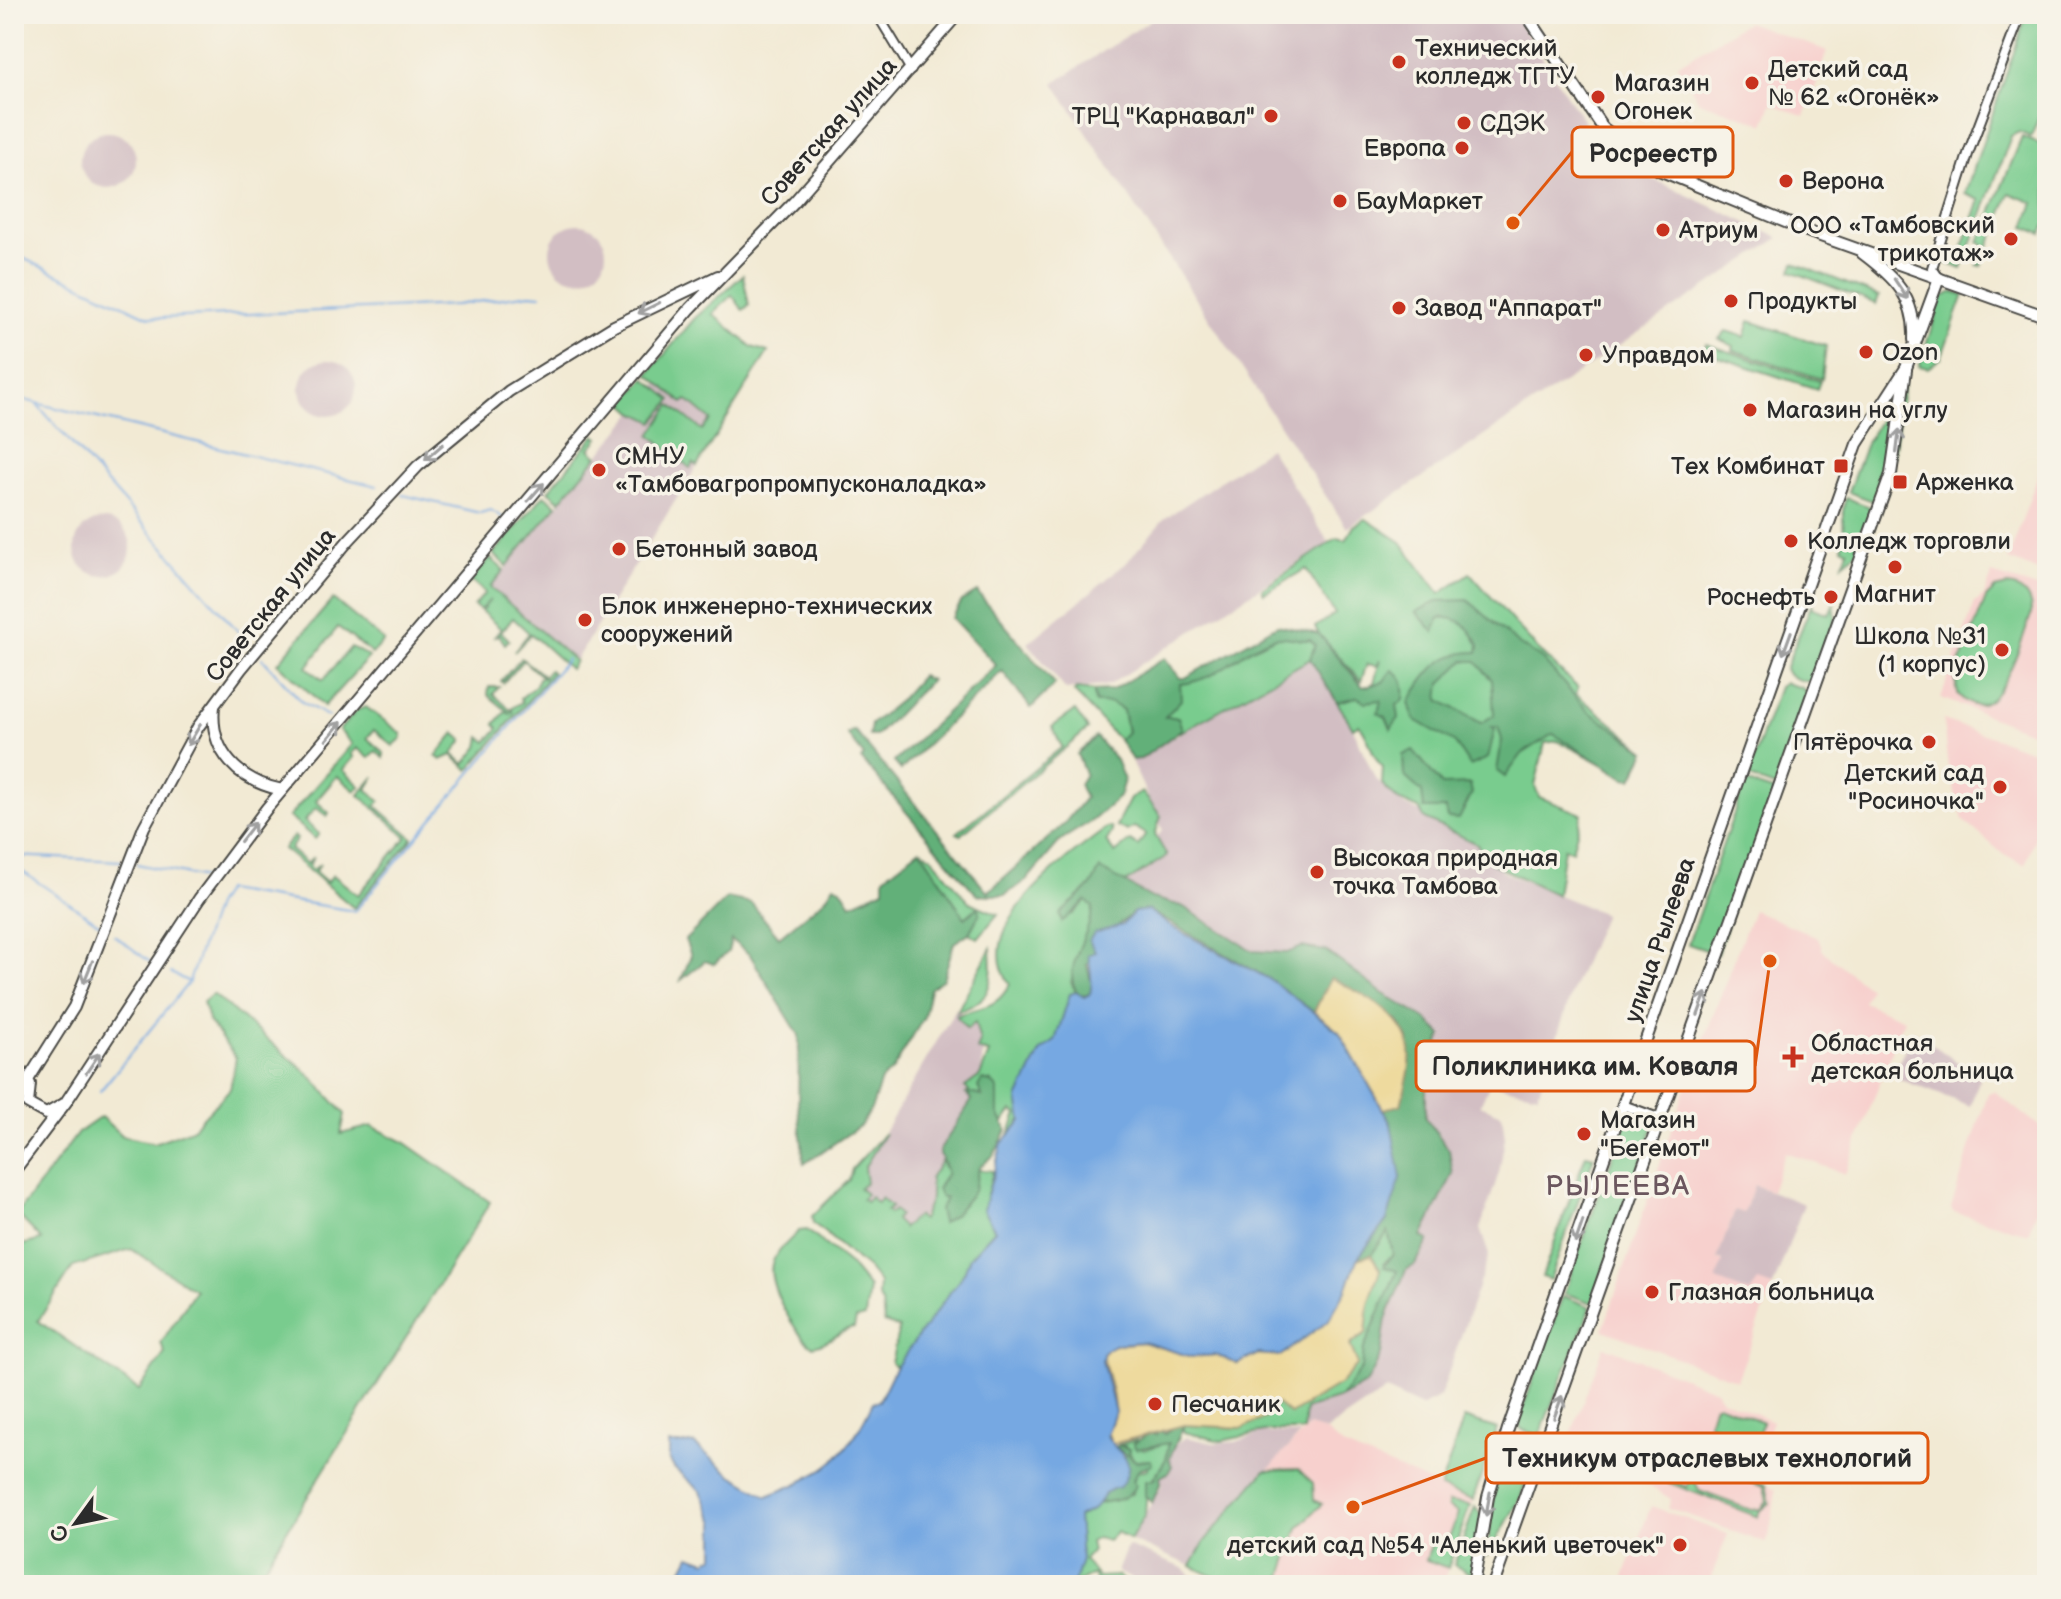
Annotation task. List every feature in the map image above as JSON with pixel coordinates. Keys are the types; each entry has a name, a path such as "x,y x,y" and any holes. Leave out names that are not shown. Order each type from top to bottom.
{"main road":[{"name":"Советская улица","path":"14,1102 74,1007 144,827 172,772 214,706 380,504 472,419 556,360 628,319 720,275 760,239 958,14"},
{"path":"1526,14 1596,119 1634,155 1686,182 2047,317"},
{"path":"1853,247 1903,287 1913,315 1914,350"},
{"path":"14,1171 66,1102 199,899 282,790 720,275"},
{"name":"улица Рылеева","path":"1473,1585 1488,1497 1508,1429 1857,444 1906,368 1939,278"},
{"name":"улица Рылеева","path":"1493,1585 1891,474 1906,368"},
{"path":"214,706 212,725 219,750 253,781 282,790"},
{"path":"32,1075 27,1096 34,1110 46,1114 66,1102"}],"street":[{"path":"877,14 911,70"},
{"name":"улица Рылеева","path":"1939,278 1932,268 1969,151 2021,14"},
{"path":"1623,1105 1661,1119"}],"shaded area":[{"path":"1160,14 1514,14 1580,116 1609,151 1638,172 1779,238 1347,528 1054,83"},
{"name":"Детский сад № 62 «Огонёк»","path":"1747,22 1828,51 1805,116 1772,104 1764,124 1699,101 1677,65"},
{"path":"108,132 128,140 136,160 128,180 108,188 88,180 80,160 88,140"},
{"path":"578,224 598,232 606,252 598,272 578,280 558,272 550,252 558,232"},
{"path":"698,335 746,388 575,661 490,587"},
{"path":"328,360 348,368 356,388 348,408 328,416 308,408 300,388 308,368"},
{"path":"1269,448 1329,543 1109,685 1066,690 1028,643 1125,564 1164,519"},
{"path":"2042,463 2047,464 2047,574 2008,560"},
{"path":"103,520 123,528 131,548 123,568 103,576 83,568 75,548 83,528"},
{"name":"Школа №31 (1 корпус)","path":"1992,574 2047,591 2047,738 1941,698 1975,603 1984,596"},
{"path":"1310,659 1351,724 1375,778 1404,805 1481,839 1503,872 1604,914 1575,983 1538,1094 1490,1084 1480,1105 1502,1114 1505,1138 1499,1173 1480,1229 1489,1255 1440,1397 1421,1407 1386,1390 1325,1431 1309,1426 1303,1431 1305,1409 1340,1398 1367,1383 1381,1355 1386,1319 1406,1270 1415,1265 1429,1240 1422,1237 1452,1174 1449,1150 1426,1118 1427,1020 1382,993 1326,951 1302,947 1287,953 1253,951 1182,906 1152,898 1120,880 1163,830 1131,761"},
{"name":"Детский сад \"Росиночка\"","path":"1943,720 2047,756 2047,805 2025,865 2002,853 1963,820 1948,768"},
{"path":"1753,910 1818,937 1823,951 1869,988 1863,1002 1904,1019 1845,1174 1785,1152 1771,1191 1754,1185 1744,1213 1735,1210 1717,1259 1773,1287 1737,1380 1603,1330 1687,1084"},
{"path":"956,1008 984,1032 980,1094 944,1157 934,1202 902,1238 851,1190"},
{"path":"1912,1030 1980,1078 1970,1106 1896,1078"},
{"path":"1994,1091 2047,1132 2047,1186 2028,1233 1953,1212 1951,1208 1988,1093"},
{"path":"1754,1185 1804,1204 1773,1287 1758,1282 1750,1293 1716,1280 1723,1261 1717,1259 1735,1210 1744,1213"},
{"path":"1604,1346 1716,1390 1722,1399 1772,1421 1751,1476 1776,1490 1769,1537 1765,1543 1668,1508 1671,1499 1649,1486 1563,1456"},
{"path":"1309,1426 1325,1431 1345,1447 1473,1500 1442,1585 1232,1585 1191,1566 1266,1470"},
{"path":"1262,1433 1300,1434 1205,1541 1191,1566 1130,1540 1162,1485 1156,1481 1175,1445 1186,1437 1213,1443 1236,1442"},
{"name":"детский сад №54 \"Аленький цветочек\"","path":"1651,1506 1728,1534 1708,1585 1621,1585"},
{"path":"1127,1546 1185,1569 1196,1581 1195,1585 1132,1585 1134,1580 1117,1572"}],"green space":[{"path":"2027,14 2047,14 2047,96 2031,137 2019,132 2011,136 1962,269 1941,261 1957,263 1980,200 1965,194"},
{"path":"2022,137 2047,147 2047,222 2042,234 2025,227 2034,203 2010,193 1981,266 1977,265 1984,245 1979,242"},
{"path":"1794,263 1879,296 1876,304 1791,271"},
{"path":"743,275 749,305 743,310 732,295 713,314 752,347 768,352 697,466 693,463 690,468 651,435 671,405 702,430 711,420 687,400 683,403 648,374 694,319"},
{"path":"1954,292 1964,295 1941,358 1928,368 1919,366 1942,297"},
{"path":"1750,321 1826,346 1822,379 1733,350 1734,346 1719,339 1726,331 1745,337"},
{"path":"1706,344 1820,381 1817,389 1703,352"},
{"path":"645,378 672,400 654,422 624,403"},
{"path":"1904,380 1894,455 1878,503 1848,492 1867,441"},
{"path":"595,435 599,438 590,449 598,456 560,501 548,491"},
{"path":"544,495 557,505 507,566 493,554"},
{"path":"1846,498 1876,509 1858,551 1843,563 1848,550 1842,547"},
{"path":"1366,519 1401,542 1440,594 1470,573 1540,652 1578,688 1576,694 1646,751 1632,779 1558,741 1545,743 1535,786 1539,797 1582,814 1572,850 1564,848 1557,895 1489,862 1477,844 1425,819 1419,809 1398,800 1382,784 1383,767 1375,757 1363,729 1359,724 1353,728 1337,702 1374,683 1380,660 1377,666 1367,664 1361,681 1319,634 1315,627 1335,614 1306,569 1264,593 1262,589 1337,538 1346,540 1354,526"},
{"path":"490,558 504,570 490,587 575,661 570,669 531,634 514,652 529,633 513,618 501,632 509,640 505,644 499,635 495,636 501,629 481,611 490,600 480,610 474,606 485,593 472,581 464,588"},
{"path":"2007,586 2025,594 2031,615 2014,662 1995,695 1984,704 1971,704 1958,694 1955,676 1986,598 1995,589"},
{"path":"977,592 1055,684 1031,708 1002,671 901,770 894,762 996,665 952,618 962,601"},
{"path":"333,599 384,641 372,654 338,627 307,667 323,680 351,647 369,657 324,706 278,663"},
{"path":"1468,600 1517,643 1542,659 1587,710 1646,751 1632,779 1625,778 1553,734 1522,754 1505,777 1497,771 1502,740 1498,727 1492,727 1495,729 1488,758 1470,766 1455,743 1414,719 1409,703 1429,673 1454,655 1478,652 1479,645 1464,624 1439,618 1434,632 1416,612 1437,601","holes":["1464,661 1476,661 1492,680 1494,715 1481,723 1439,700 1441,683"]},
{"path":"1812,603 1813,608 1829,614 1834,603 1836,618 1813,681 1805,681 1793,677 1785,669"},
{"path":"1277,625 1319,634 1363,687 1383,682 1392,670 1400,675 1404,700 1397,705 1399,718 1391,729 1386,717 1378,713 1381,700 1366,702 1357,697 1337,702 1310,659 1315,645 1310,640 1277,637 1250,649 1207,677 1180,684 1181,700 1165,717 1178,717 1182,729 1141,759 1132,760 1119,740 1127,732 1123,710 1111,703 1095,703 1094,691 1112,690 1165,658 1180,678 1185,678"},
{"path":"1277,636 1310,639 1315,645 1310,659 1179,733 1182,729 1165,717 1180,684"},
{"path":"521,658 544,676 549,670 552,673 469,770 452,755 441,760 436,756 455,733 463,740 453,754 465,764 479,747 481,737 487,742 499,728 495,724 505,712 511,714 488,695 489,687 499,687 493,694 513,712 512,708 522,702 520,699 536,685 538,678 543,678 523,660 503,683 501,681"},
{"path":"921,676 930,680 876,736 869,736 871,724 899,701"},
{"path":"1785,683 1802,688 1808,695 1777,788 1747,777 1779,687"},
{"path":"1076,689 1094,691 1095,703 1111,703 1123,710 1127,733 1119,740 1074,692"},
{"path":"366,707 401,733 402,738 393,746 374,730 367,738 384,753 384,758 376,751 369,758 357,748 351,754 354,757 343,770 360,786 355,791 337,776 316,801 329,813 327,816 316,808 304,821 319,834 315,839 289,817 352,744 339,730 357,710"},
{"path":"1075,711 1088,729 961,835 957,833 1062,747 1052,727"},
{"path":"854,730 988,892 1064,824 1085,798 1079,784 1085,774 1077,754 1096,737 1116,760 1124,780 1119,797 1093,820 1061,840 1026,881 1005,895 977,895 861,759 864,756 847,734"},
{"path":"1413,750 1442,785 1470,784 1472,793 1459,819 1447,818 1445,809 1424,809 1422,792 1404,776 1403,755"},
{"path":"375,776 367,789 380,801 376,806 413,838 354,908 283,849 294,836 297,839 290,849 307,864 313,857 309,866 313,870 320,864 315,872 327,882 333,875 358,895 407,837 359,795"},
{"path":"1745,782 1775,792 1717,954 1688,944"},
{"path":"1142,792 1161,816 1155,835 1167,856 1125,883 1100,870 1091,886 1070,904 1073,914 1087,900 1093,906 1092,923 1071,982 1076,992 1070,994 1055,1041 1040,1052 1018,1100 1028,1111 1008,1137 1017,1114 1012,1111 1003,1123 998,1114 998,1089 991,1082 982,1080 982,1096 966,1094 969,1091 965,1087 980,1076 989,1053 977,1050 980,1042 975,1022 967,1029 956,1016 993,1003 1010,984 1001,962 1002,940 1012,918 1047,876 1107,828 1111,827 1112,832 1106,842 1115,853 1130,841 1138,846 1146,834 1134,827 1127,831 1116,826 1130,799"},
{"path":"920,849 932,857 969,902 998,914 978,938 969,933 980,913 978,908 965,918"},
{"path":"920,849 965,918 978,907 980,913 969,933 954,943 943,979 930,989 924,1017 892,1071 881,1080 872,1107 861,1125 804,1164 798,1107 799,1035 750,955 731,940 728,952 714,964 705,961 681,980 691,956 685,940 727,898 751,903 779,937 825,899 834,885 841,888 851,904 884,889 884,877"},
{"path":"1100,869 1152,898 1182,906 1253,951 1287,953 1302,947 1326,951 1382,993 1427,1020 1442,1035 1426,1074 1426,1118 1449,1150 1453,1174 1422,1237 1429,1240 1415,1265 1406,1270 1386,1319 1381,1355 1367,1383 1340,1398 1362,1368 1364,1348 1397,1271 1384,1267 1393,1254 1388,1232 1371,1255 1357,1259 1387,1220 1391,1124 1383,1109 1401,1105 1409,1040 1398,1021 1331,978 1314,1012 1271,980 1148,910 1134,912 1093,946 1095,952 1087,965 1092,985 1090,994 1081,996 1074,987 1072,977 1093,907 1086,901 1062,922 1060,914 1091,886"},
{"path":"991,948 991,979 984,996 957,1011"},
{"path":"213,994 310,1075 345,1114 341,1134 372,1126 406,1143 490,1202 253,1585 14,1585 14,1247 42,1240 17,1214 78,1133 101,1117 122,1136 154,1143 192,1129 230,1089 236,1058 209,1022 203,1002","holes":["131,1249 195,1290 161,1343 165,1353 139,1390 38,1321 73,1267"]},
{"path":"982,1080 991,1082 998,1089 998,1114 1007,1130 994,1155 979,1168 974,1190 954,1215 942,1223 939,1210 946,1198 941,1198 937,1189 947,1173 939,1151 972,1100 968,1096 970,1093 982,1096 978,1087"},
{"path":"1630,1116 1647,1120 1653,1128 1592,1303 1564,1293 1624,1125"},
{"path":"885,1133 864,1168 866,1182 859,1188 866,1194 862,1199 866,1202 870,1197 877,1203 881,1198 891,1207 886,1211 889,1214 894,1210 899,1215 895,1220 903,1228 917,1216 922,1220 931,1198 930,1179 941,1161 947,1173 937,1189 941,1198 947,1197 954,1215 974,1190 978,1169 993,1171 983,1210 995,1230 970,1257 964,1273 896,1367 891,1363 899,1328 884,1323 882,1303 878,1298 879,1283 868,1269 813,1223 812,1216 849,1180 852,1169"},
{"path":"1586,1154 1594,1156 1550,1280 1542,1277"},
{"path":"807,1230 850,1265 869,1288 865,1317 856,1319 854,1328 812,1346 797,1331 783,1307 771,1270 781,1249 799,1231"},
{"path":"1388,1231 1393,1254 1384,1263 1397,1271 1364,1348 1362,1368 1340,1398 1305,1409 1303,1431 1269,1431 1221,1441 1184,1432 1184,1425 1243,1428 1366,1333 1369,1304 1380,1269 1371,1255"},
{"path":"1563,1296 1591,1307 1539,1436 1521,1429 1518,1422"},
{"path":"1718,1404 1763,1422 1755,1442 1708,1423 1713,1406"},
{"path":"1464,1418 1497,1429 1473,1500 1440,1488"},
{"path":"1175,1424 1184,1425 1169,1459 1172,1466 1168,1473 1160,1477 1161,1482 1152,1503 1145,1496 1145,1481 1153,1480 1166,1459 1169,1443 1136,1449 1133,1444 1150,1433 1156,1435 1159,1430 1165,1434"},
{"path":"1136,1440 1133,1444 1144,1450 1169,1442 1166,1459 1147,1487 1145,1515 1130,1540 1117,1532 1108,1541 1097,1538 1090,1542 1092,1551 1084,1560 1098,1577 1118,1576 1128,1585 1097,1585 1093,1574 1073,1585 1081,1560 1078,1517 1092,1510 1095,1504 1132,1494 1135,1473 1147,1469 1150,1460 1135,1461 1125,1446 1118,1445"},
{"path":"1519,1440 1534,1443 1537,1449 1521,1497 1487,1557 1494,1493 1510,1444"},
{"path":"1116,1447 1129,1449 1128,1454 1135,1461 1151,1460 1152,1464 1139,1469 1132,1481 1136,1485 1127,1495 1095,1504 1126,1455"},
{"path":"1708,1464 1766,1485 1770,1503 1759,1512 1758,1517 1664,1481 1665,1477 1687,1487 1693,1470","holes":["1703,1467 1764,1487 1767,1502 1761,1509 1751,1510 1699,1491 1693,1476"]},
{"path":"1298,1469 1313,1483 1314,1500 1322,1504 1298,1528 1279,1585 1232,1585 1191,1566 1205,1541 1265,1470"},
{"path":"1448,1502 1470,1505 1448,1568 1426,1560 1432,1543 1446,1547 1458,1513 1448,1507"},
{"path":"1475,1507 1482,1516 1471,1574 1454,1565"}],"sand":[{"path":"1331,978 1380,1006 1407,1037 1410,1064 1401,1105 1383,1109 1339,1032 1314,1012"},
{"path":"1371,1255 1380,1269 1369,1304 1366,1333 1350,1345 1358,1364 1340,1384 1290,1414 1277,1404 1266,1410 1268,1417 1243,1428 1184,1425 1112,1444 1107,1431 1114,1405 1102,1356 1109,1346 1142,1342 1192,1357 1216,1355 1237,1364 1258,1354 1280,1356 1346,1290 1357,1259"}],"water":[{"path":"1148,910 1172,927 1271,980 1339,1032 1391,1124 1401,1178 1387,1220 1357,1259 1346,1290 1328,1321 1280,1356 1258,1354 1237,1364 1216,1355 1192,1357 1143,1342 1116,1344 1104,1351 1102,1360 1115,1412 1107,1435 1125,1458 1128,1469 1120,1487 1108,1492 1094,1508 1078,1517 1081,1560 1073,1585 675,1585 690,1555 706,1561 715,1556 715,1522 701,1491 674,1468 669,1459 669,1444 694,1444 732,1475 767,1496 819,1472 844,1451 873,1402 879,1401 894,1370 964,1273 970,1257 995,1230 983,1210 1002,1143 1022,1121 1018,1099 1040,1052 1055,1041 1070,994 1076,992 1084,997 1090,994 1088,955 1095,952 1089,941 1094,933 1122,925 1134,912"}],"waterway":[{"path":"14,254 149,317 161,318 456,305 541,295"},
{"path":"14,397 36,403 245,639"},
{"path":"36,403 377,486"},
{"path":"403,495 480,513 491,510 505,519"},
{"path":"262,658 302,702 329,717"},
{"path":"189,982 215,906 225,890 355,911 567,659"},
{"path":"14,856 121,861"},
{"path":"137,864 204,878"},
{"path":"14,866 100,924"},
{"path":"114,935 150,962"},
{"path":"100,1091 189,982 171,973"}],"place":[{"name":"Технический колледж ТГТУ","path":"1399,62"},
{"name":"Детский сад № 62 «Огонёк»","path":"1752,83"},
{"name":"Магазин Огонек","path":"1598,97"},
{"name":"ТРЦ \"Карнавал\"","path":"1271,116"},
{"name":"СДЭК","path":"1464,123"},
{"name":"Европа","path":"1462,148"},
{"name":"Верона","path":"1786,181"},
{"name":"БауМаркет","path":"1340,201"},
{"name":"Росреестр","path":"1513,223"},
{"name":"Атриум","path":"1663,230"},
{"name":"ООО «Тамбовский трикотаж»","path":"2011,239"},
{"name":"Продукты","path":"1731,301"},
{"name":"Завод \"Аппарат\"","path":"1399,308"},
{"name":"Ozon","path":"1866,352"},
{"name":"Управдом","path":"1586,355"},
{"name":"Магазин на углу","path":"1750,410"},
{"name":"Тех Комбинат","path":"1841,466"},
{"name":"СМНУ «Тамбовагропромпусконаладка»","path":"599,470"},
{"name":"Арженка","path":"1900,482"},
{"name":"Колледж торговли","path":"1791,541"},
{"name":"Бетонный завод","path":"619,549"},
{"name":"Магнит","path":"1895,567"},
{"name":"Роснефть","path":"1831,597"},
{"name":"Блок инженерно-технических сооружений","path":"585,620"},
{"name":"Школа №31 (1 корпус)","path":"2002,650"},
{"name":"Пятёрочка","path":"1929,742"},
{"name":"Детский сад \"Росиночка\"","path":"2000,787"},
{"name":"Высокая природная точка Тамбова","path":"1317,872"},
{"name":"Поликлиника им. Коваля","path":"1770,961"},
{"name":"Областная детская больница","path":"1793,1057"},
{"name":"Магазин \"Бегемот\"","path":"1584,1134"},
{"name":"Глазная больница","path":"1652,1292"},
{"name":"Песчаник","path":"1155,1404"},
{"name":"Техникум отраслевых технологий","path":"1353,1507"},
{"name":"детский сад №54 \"Аленький цветочек\"","path":"1680,1545"}],"district":[{"name":"РЫЛЕЕВА","path":"1618,1186"}]}
